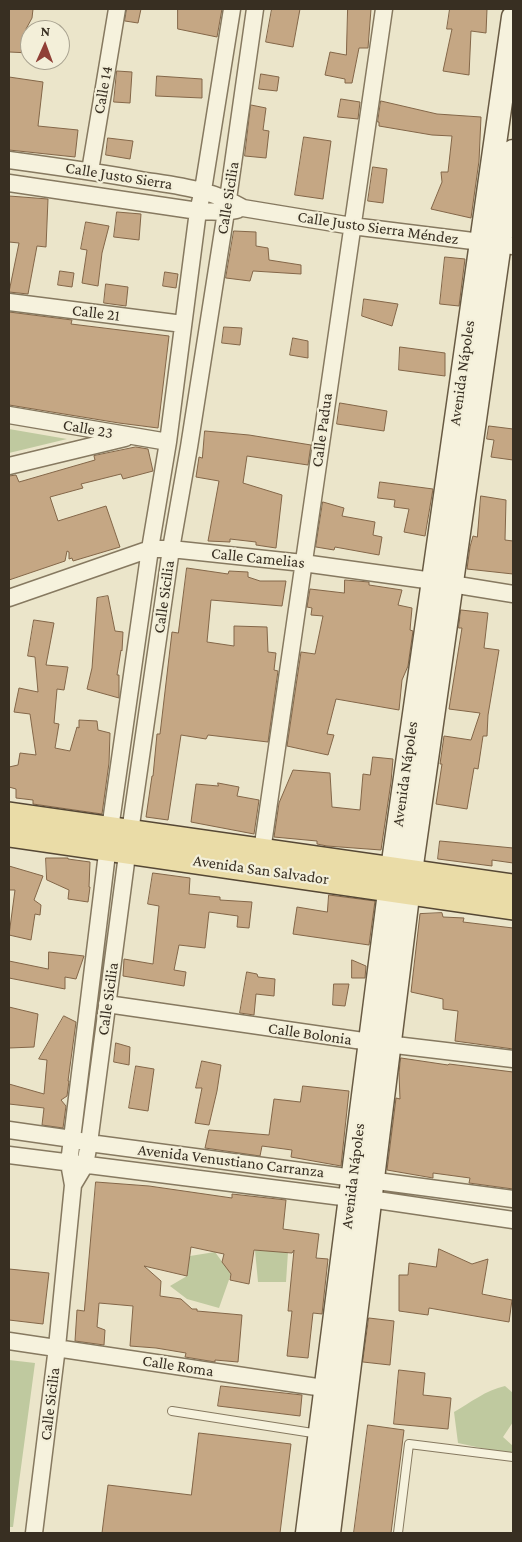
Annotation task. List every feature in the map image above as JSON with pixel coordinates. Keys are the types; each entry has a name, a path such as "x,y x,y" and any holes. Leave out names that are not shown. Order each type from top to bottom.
{"main road":[{"name":"Avenida Nápoles","path":"498,244 513,17"},
{"name":"Avenida Nápoles","path":"329,1533 336,1390 400,881 442,583 513,151"},
{"name":"Avenida San Salvador","path":"9,815 119,840 400,881 513,887"},
{"name":"Avenida San Salvador","path":"9,834 262,851 513,907"},
{"name":"Avenida Nápoles","path":"307,1533 320,1434 336,1390"}],"street":[{"name":"Calle 14","path":"90,171 117,9"},
{"name":"Calle Sicilia","path":"34,1533 57,1347 73,1185 77,1164 89,1143 107,1004 119,840 150,550 168,442 198,211 232,9"},
{"name":"Calle Sicilia","path":"77,1164 72,1139 119,840 191,437 255,9"},
{"name":"Calle Padua","path":"262,851 384,9"},
{"name":"Calle Justo Sierra","path":"9,160 90,171 203,190 227,206"},
{"name":"Calle Justo Sierra","path":"9,183 198,211 227,206"},
{"name":"Calle Justo Sierra Méndez","path":"227,206 352,226 498,244"},
{"name":"Calle 21","path":"9,302 183,324"},
{"name":"Calle 23","path":"9,415 168,442"},
{"path":"9,466 132,436"},
{"name":"Calle Camelias","path":"9,598 150,550 171,549 303,563 513,594"},
{"name":"Calle Bolonia","path":"107,1004 380,1043 513,1059"},
{"name":"Avenida Venustiano Carranza","path":"9,1130 72,1139 361,1189 513,1220"},
{"name":"Avenida Venustiano Carranza","path":"9,1155 77,1164 361,1189 513,1199"},
{"name":"Calle Roma","path":"9,1341 336,1390"}],"lane":[{"path":"172,1411 320,1434"},
{"path":"398,1533 409,1444 513,1457"}],"green space":[{"path":"9,429 67,439 9,453"},
{"path":"255,1250 288,1252 286,1282 258,1282"},
{"path":"215,1252 231,1274 219,1308 187,1299 170,1286 187,1276 190,1256"},
{"path":"9,1360 35,1363 13,1527 9,1527"},
{"path":"505,1386 513,1393 513,1422 503,1437 513,1446 513,1455 458,1443 454,1412 485,1394"}],"building":[{"path":"9,9 33,9 31,20 20,20 20,53 9,52"},
{"path":"127,9 141,9 138,23 125,21"},
{"path":"178,9 222,9 217,37 178,29"},
{"path":"272,9 300,9 293,47 266,42"},
{"path":"348,9 371,9 368,48 359,48 352,83 345,83 345,79 325,75 330,52 346,55"},
{"path":"450,9 487,9 486,33 471,31 469,75 443,71 452,29 447,29"},
{"path":"117,71 132,72 130,103 114,102"},
{"path":"261,74 279,77 277,91 259,89"},
{"path":"157,76 202,79 202,98 156,96"},
{"path":"9,77 43,82 38,126 78,130 75,157 9,150"},
{"path":"341,99 360,102 358,119 338,117"},
{"path":"381,101 437,114 481,117 479,161 471,218 431,209 442,182 441,172 448,172 452,136 432,135 379,126"},
{"path":"251,105 266,108 263,130 269,131 266,158 245,156"},
{"path":"304,137 331,141 323,199 295,195"},
{"path":"108,138 133,141 130,159 106,155"},
{"path":"373,167 387,169 383,203 368,201"},
{"path":"9,196 48,199 46,247 37,246 28,294 9,292 19,243 9,242"},
{"path":"117,212 141,214 139,240 114,237"},
{"path":"86,222 109,226 102,253 98,286 82,283 87,250 81,249"},
{"path":"234,231 256,232 256,246 268,248 269,260 301,265 301,274 253,271 250,281 226,278"},
{"path":"445,257 465,259 459,306 440,304"},
{"path":"60,271 74,273 72,287 58,285"},
{"path":"165,272 178,274 176,288 163,286"},
{"path":"106,284 128,287 126,306 104,303"},
{"path":"364,299 398,304 392,326 362,316"},
{"path":"9,312 72,320 71,324 169,336 158,428 9,405"},
{"path":"224,327 242,328 240,345 222,343"},
{"path":"293,338 308,341 308,358 290,355"},
{"path":"400,347 445,353 445,376 399,370"},
{"path":"340,403 387,411 384,431 337,424"},
{"path":"489,426 513,429 513,460 491,457 494,440 487,439"},
{"path":"205,431 249,435 311,445 308,465 247,456 243,483 282,495 276,548 256,545 256,542 230,539 230,542 208,541 219,481 196,477 199,457 202,458"},
{"path":"136,447 148,449 153,471 123,479 121,474 81,484 83,488 50,497 58,521 106,506 120,547 73,561 72,558 69,559 69,552 67,551 65,561 9,580 9,476 16,475 19,482 95,460 94,456"},
{"path":"380,482 433,489 425,536 404,532 409,509 394,507 395,500 378,498"},
{"path":"481,496 506,500 505,540 513,541 513,574 467,569 473,536 477,537"},
{"path":"323,502 344,508 342,516 375,522 373,535 382,537 379,555 335,547 334,550 316,547"},
{"path":"187,568 228,574 229,571 248,572 248,577 260,581 286,581 282,606 211,600 207,642 234,646 234,626 267,627 268,652 276,653 274,670 278,671 268,742 208,735 206,739 181,735 168,820 146,817 153,776 157,734 160,734 172,632 178,633"},
{"path":"345,580 369,582 369,585 402,590 398,605 412,608 410,630 413,631 408,666 402,680 399,710 336,699 327,734 334,735 328,755 287,746 301,652 315,654 323,616 311,615 312,608 307,607 310,589 344,593"},
{"path":"108,596 115,631 123,632 122,651 117,675 119,675 119,698 87,689 92,668 97,598"},
{"path":"461,610 488,613 484,648 499,650 488,715 487,736 483,736 478,769 474,768 467,809 436,804 444,736 471,740 480,713 449,709 462,628 459,628"},
{"path":"34,620 54,623 46,665 68,667 64,690 57,689 54,723 59,724 55,748 70,751 77,727 79,728 79,720 97,721 98,730 110,733 109,763 102,814 33,804 33,800 16,798 16,789 9,787 9,767 18,765 20,753 36,755 30,714 14,712 19,688 38,692 35,657 28,656"},
{"path":"373,757 393,759 381,850 327,846 317,844 317,841 274,837 279,803 293,770 330,773 332,807 360,810 363,774 370,775"},
{"path":"218,783 239,787 237,796 259,800 254,834 191,822 196,784 218,786"},
{"path":"440,841 513,848 513,863 492,860 492,866 438,859"},
{"path":"46,858 68,858 90,862 88,902 68,899 69,890 47,880"},
{"path":"9,866 43,876 34,900 41,905 40,915 35,914 31,940 9,935 15,890 9,890"},
{"path":"153,873 190,878 189,894 220,897 220,900 252,902 249,928 237,927 238,916 209,912 205,948 179,945 174,970 186,972 184,986 123,976 124,959 153,964 159,906 148,904"},
{"path":"329,895 375,901 369,945 293,934 297,907 327,912"},
{"path":"442,913 443,917 464,918 463,922 513,928 513,1049 455,1041 458,1011 443,1009 443,999 411,992 420,914"},
{"path":"49,952 84,956 76,979 65,977 65,989 9,978 9,961 48,969"},
{"path":"352,960 366,966 365,978 352,978"},
{"path":"247,972 257,974 258,977 275,979 274,996 256,994 254,1015 240,1013"},
{"path":"334,984 349,984 345,1006 333,1005"},
{"path":"9,1007 38,1014 34,1047 9,1048"},
{"path":"64,1016 76,1022 67,1096 61,1100 66,1106 63,1128 42,1125 44,1108 9,1104 9,1084 44,1094 47,1060 39,1059"},
{"path":"116,1043 130,1047 129,1065 114,1062"},
{"path":"401,1058 513,1072 513,1189 469,1183 470,1178 433,1173 433,1178 387,1170 396,1098 400,1099 399,1073"},
{"path":"202,1061 221,1065 209,1125 195,1123 202,1088 196,1088"},
{"path":"136,1066 154,1069 148,1111 129,1108"},
{"path":"303,1086 349,1091 341,1166 291,1157 292,1150 262,1146 260,1156 205,1148 209,1130 269,1135 274,1099 300,1102"},
{"path":"96,1182 149,1186 232,1198 232,1194 286,1200 283,1229 319,1234 316,1258 328,1259 322,1314 313,1313 308,1358 287,1356 292,1311 288,1311 294,1250 292,1253 254,1250 249,1284 230,1280 231,1274 222,1262 224,1254 191,1247 187,1276 144,1266 161,1281 160,1296 181,1299 192,1309 197,1309 197,1311 242,1315 238,1362 215,1360 215,1362 185,1357 186,1353 130,1346 133,1306 99,1303 97,1327 105,1330 104,1345 75,1341 77,1310 84,1311"},
{"path":"439,1249 472,1264 488,1259 482,1294 512,1300 509,1322 429,1308 428,1315 399,1311 399,1275 408,1275 409,1263 436,1267"},
{"path":"9,1269 49,1273 43,1324 9,1320"},
{"path":"369,1318 394,1321 390,1365 363,1362"},
{"path":"399,1370 425,1373 423,1395 451,1398 448,1429 394,1424"},
{"path":"221,1386 302,1395 300,1416 218,1406"},
{"path":"368,1425 404,1430 391,1533 354,1533"},
{"path":"199,1433 291,1444 280,1533 102,1533 108,1485 191,1495"}]}
